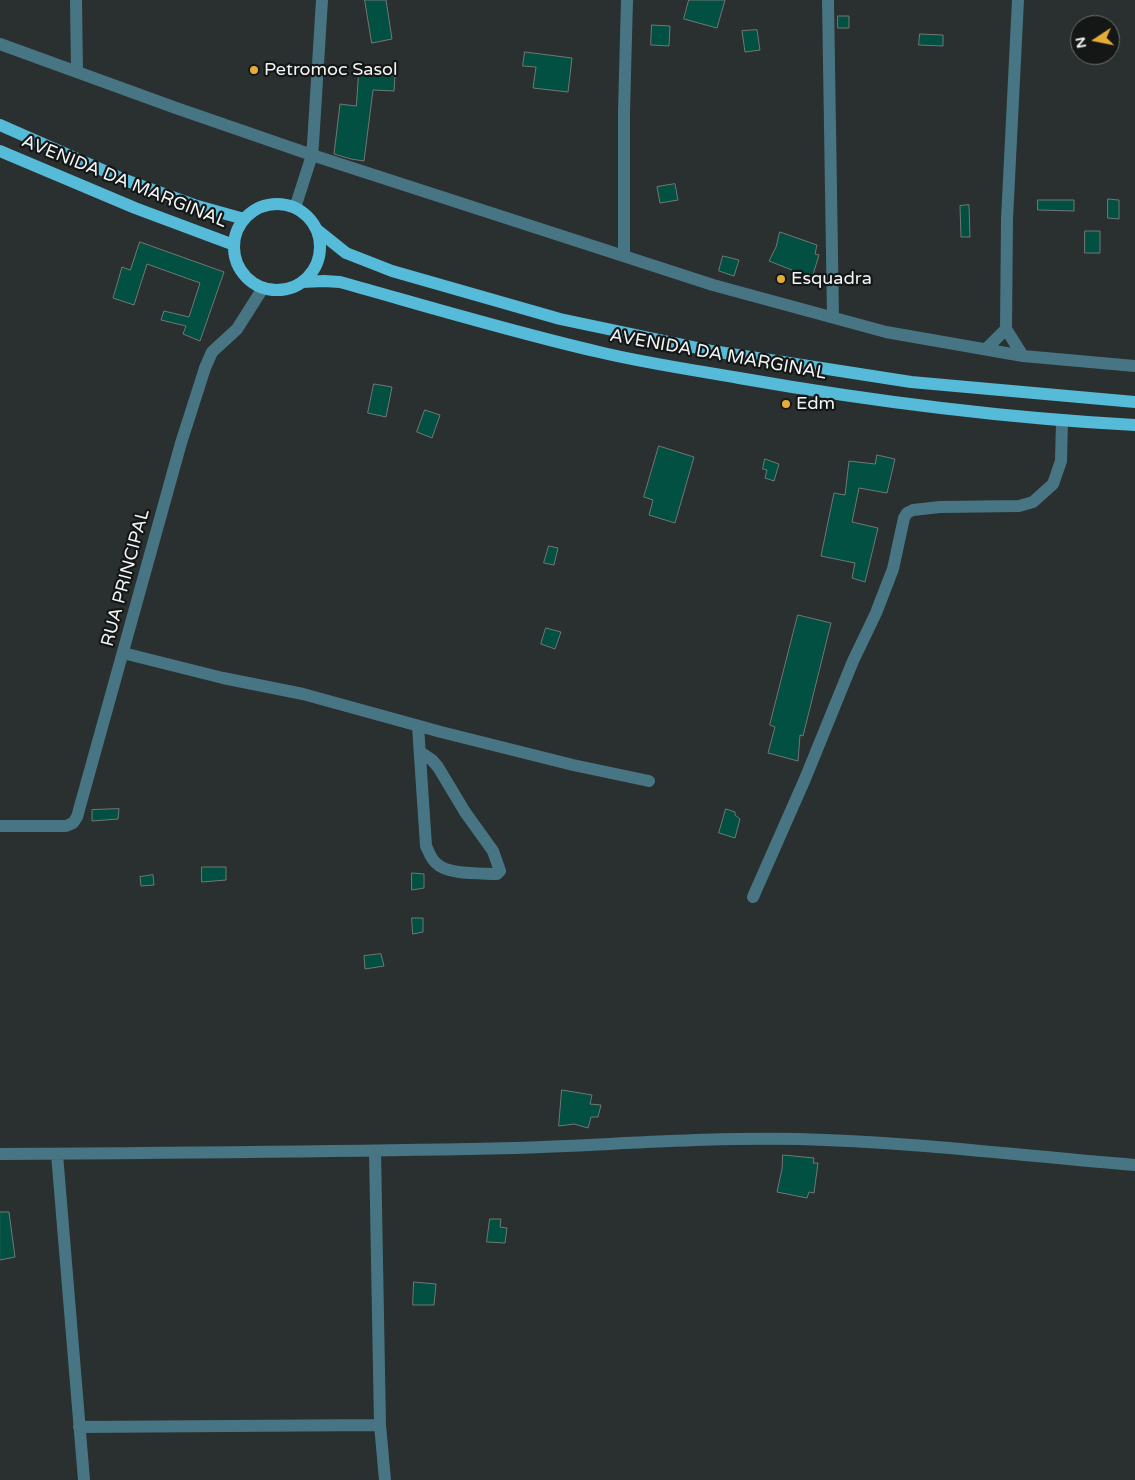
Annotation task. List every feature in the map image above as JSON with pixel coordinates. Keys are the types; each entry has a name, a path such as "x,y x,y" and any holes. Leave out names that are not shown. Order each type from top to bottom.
{"main road":[{"name":"AVENIDA DA MARGINAL","path":"0,125 125,180 194,205 244,219"},
{"name":"AVENIDA DA MARGINAL","path":"0,150 135,208 234,245"},
{"path":"282,204 295,208 307,217 316,229 320,243 319,258 312,272 302,282 290,288 277,290 263,288 253,283 242,271 235,256 234,245 237,231 244,219 255,210 268,205 282,204"},
{"name":"AVENIDA DA MARGINAL","path":"316,229 346,253 392,271 560,319 693,348 910,382 1135,402"},
{"name":"AVENIDA DA MARGINAL","path":"302,282 340,282 591,350 811,391 1062,421 1135,425"}],"street":[{"path":"76,0 77,71"},
{"path":"295,208 312,155 322,0"},
{"path":"624,255 624,112 627,0"},
{"path":"828,0 833,317"},
{"path":"1018,0 1007,219 1006,329 1023,356"},
{"path":"0,44 312,155 713,285 886,332 1023,356 1135,366"},
{"name":"RUA PRINCIPAL","path":"0,826 66,826 73,823 78,817 181,443 205,368 212,352 238,329 263,288"},
{"path":"986,349 1006,329"},
{"path":"754,897 853,661 876,613 893,568 904,518 907,513 913,510 940,507 1019,506 1033,502 1053,484 1060,461 1062,421"},
{"path":"123,653 223,678 303,694 418,726 573,765 649,781"},
{"path":"418,726 426,846 431,856 436,864 446,870 497,874 500,871 493,851 465,812 438,767 432,760 420,752"},
{"path":"0,1154 375,1151 798,1139 874,1142 1135,1165"},
{"path":"375,1151 380,1425 385,1480"},
{"path":"57,1154 84,1480"},
{"path":"79,1427 380,1425"}],"building":[{"path":"365,0 386,0 392,39 372,43"},
{"path":"689,0 725,0 717,28 684,19"},
{"path":"838,16 849,16 849,28 838,28"},
{"path":"652,25 670,26 669,46 651,45"},
{"path":"757,30 760,50 745,52 742,31"},
{"path":"920,34 943,35 943,46 919,45"},
{"path":"525,52 572,58 568,92 533,88 536,67 523,66"},
{"path":"359,73 395,76 394,91 373,90 364,161 334,154 340,104 356,106"},
{"path":"675,184 678,200 660,203 657,187"},
{"path":"1108,199 1119,200 1119,219 1108,218"},
{"path":"1038,200 1074,200 1074,211 1038,210"},
{"path":"969,205 970,237 961,237 960,206"},
{"path":"1085,231 1100,231 1100,253 1085,253"},
{"path":"780,232 817,245 815,254 819,255 812,278 769,261 776,247"},
{"path":"140,242 224,272 200,341 183,334 186,326 161,320 164,311 189,317 200,283 147,264 134,305 113,298 122,267 130,270"},
{"path":"723,256 739,260 734,276 719,271"},
{"path":"374,384 392,387 386,417 368,413"},
{"path":"425,410 440,415 432,438 417,432"},
{"path":"659,446 694,457 675,523 649,515 653,500 644,497"},
{"path":"877,455 895,459 887,493 859,488 852,522 878,528 865,582 852,578 855,563 821,556 834,493 845,495 849,461 875,464"},
{"path":"765,459 779,464 774,481 765,478 767,470 763,469"},
{"path":"549,546 558,548 554,565 544,563"},
{"path":"798,615 831,623 803,736 800,735 798,761 768,753 775,727 770,725"},
{"path":"546,628 561,632 555,649 541,644"},
{"path":"119,809 118,819 92,821 92,810"},
{"path":"726,809 735,812 735,815 740,819 735,838 719,833"},
{"path":"202,867 226,867 226,880 202,882"},
{"path":"412,873 424,874 424,888 412,890"},
{"path":"153,875 154,885 141,886 140,877"},
{"path":"412,918 423,918 423,932 413,934"},
{"path":"381,954 384,966 365,969 364,956"},
{"path":"562,1090 592,1095 590,1104 601,1105 598,1117 591,1117 588,1128 574,1124 559,1126"},
{"path":"783,1155 814,1158 813,1163 818,1163 814,1193 809,1192 807,1198 777,1192"},
{"path":"0,1212 9,1212 15,1257 0,1260"},
{"path":"490,1219 501,1219 500,1227 507,1228 505,1243 487,1242"},
{"path":"414,1282 436,1284 434,1305 413,1305"}],"place":[{"name":"Petromoc Sasol","path":"254,70"},
{"name":"Esquadra","path":"781,279"},
{"name":"Edm","path":"786,404"}]}
